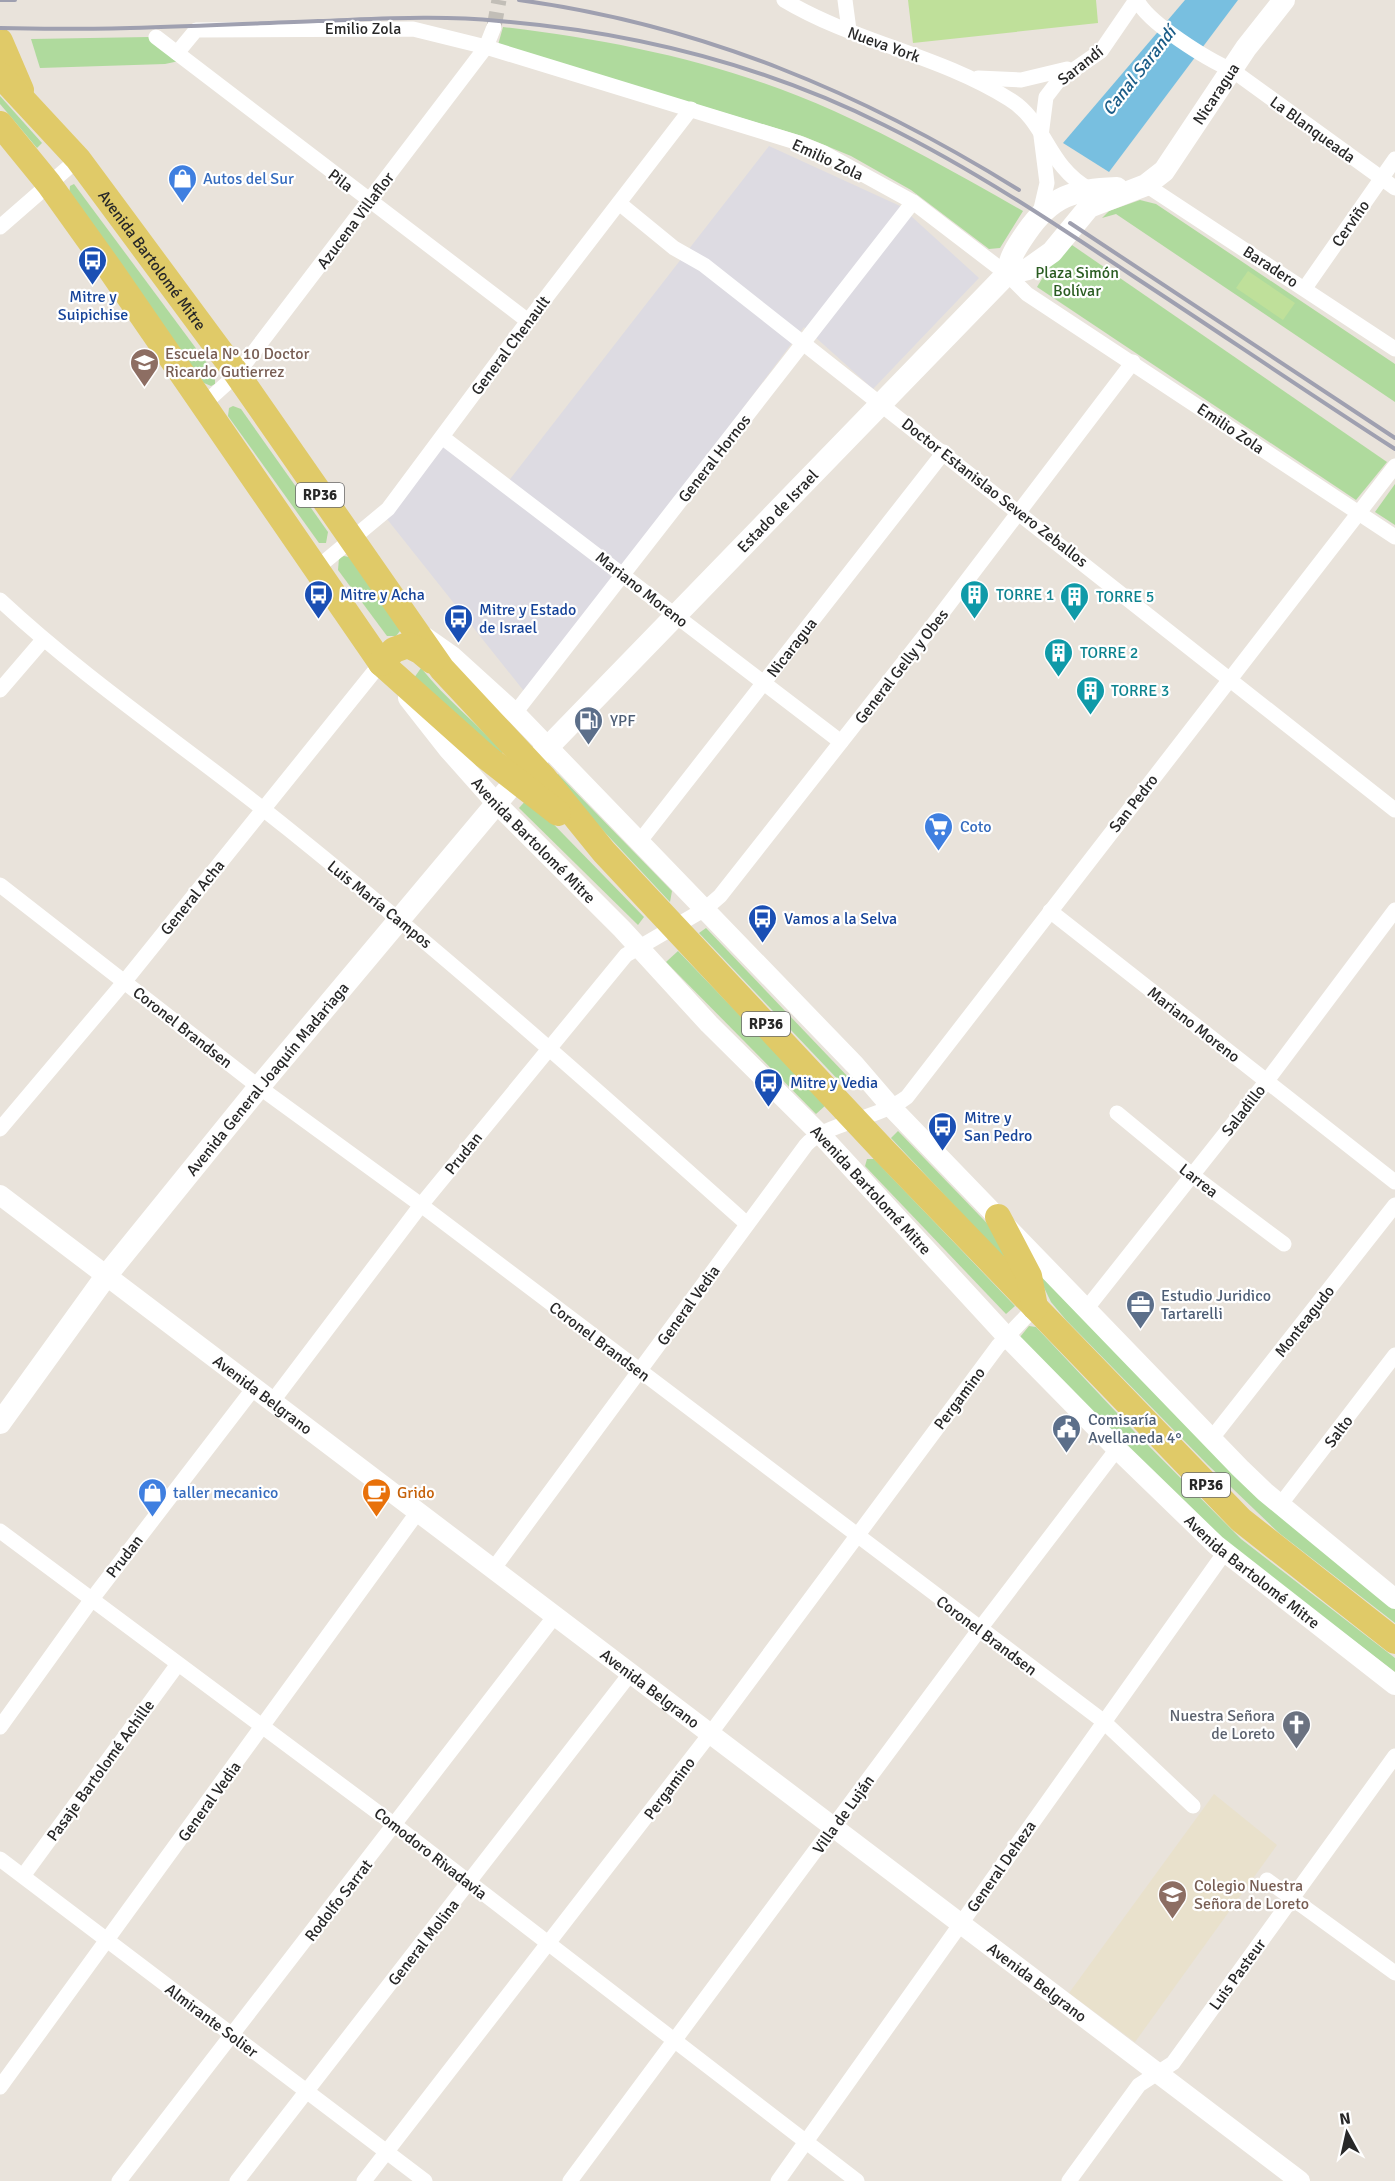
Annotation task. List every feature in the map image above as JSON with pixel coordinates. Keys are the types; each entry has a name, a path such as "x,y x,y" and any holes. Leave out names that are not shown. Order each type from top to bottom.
{"main road":[{"name":"Nicaragua","path":"1144,186 1156,178 1174,157 1222,66 1284,0"},
{"path":"0,41 27,104"},
{"name":"Avenida Bartolomé Mitre","path":"0,75 78,159 237,374 442,669 524,772 676,927 857,1122 1241,1520 1395,1641"},
{"name":"Avenida Bartolomé Mitre","path":"0,124 49,184 204,404 381,663 485,756 524,772"},
{"name":"Estado de Israel","path":"549,747 883,405 1007,274 1011,257 1040,213 1066,196 1089,189 1144,186"},
{"name":"Estado de Israel","path":"1007,274 1028,268 1052,252 1089,207 1144,186"},
{"path":"381,663 394,650 408,645 420,651 442,669"},
{"name":"Avenida General Joaquín Madariaga","path":"0,1423 106,1276 259,1087 496,803 549,747"},
{"path":"998,1217 1029,1276 1035,1307"}],"street":[{"name":"Nueva York","path":"784,0 823,22 963,75 985,86 993,97 1041,136 1061,167 1089,189"},
{"path":"845,0 849,30"},
{"name":"La Blanqueada","path":"1137,0 1150,17 1395,188"},
{"name":"Sarandí","path":"1041,136 1046,97 1051,88 1078,65 1101,51 1137,0"},
{"name":"Emilio Zola","path":"177,53 196,30 399,27 486,47 813,148 913,202 1007,274 1027,294 1395,537"},
{"name":"Azucena Villaflor","path":"204,404 237,374 370,202 486,47 494,27"},
{"name":"Pila","path":"156,37 528,321"},
{"path":"963,75 982,79 1021,80 1041,77 1078,65"},
{"name":"General Chenault","path":"317,568 388,509 528,321 691,110"},
{"path":"1040,213 1047,183 1041,136"},
{"path":"0,227 78,159"},
{"name":"Cerviño","path":"1305,288 1395,159"},
{"name":"Baradero","path":"1144,186 1305,288 1395,349"},
{"name":"General Hornos","path":"515,713 913,202"},
{"name":"Doctor Estanislao Severo Zeballos","path":"619,203 674,248 704,265 944,452 1395,810"},
{"name":"General Gelly y Obes","path":"676,927 705,909 720,896 1020,512 1133,362"},
{"name":"Mariano Moreno","path":"442,437 625,574 677,617 841,742"},
{"name":"Nicaragua","path":"640,841 765,684 944,452"},
{"name":"San Pedro","path":"857,1122 892,1108 907,1097 1395,466"},
{"name":"Luis María Campos","path":"0,600 43,640 263,809 400,919 549,1047 747,1224"},
{"name":"Avenida Bartolomé Mitre","path":"416,631 452,656 549,747 855,1065 892,1108 1212,1438 1280,1505 1395,1599"},
{"path":"0,690 43,640"},
{"name":"Avenida Bartolomé Mitre","path":"381,663 448,749 496,803 538,842 709,1024 820,1134 1007,1337 1117,1449 1225,1552 1395,1685"},
{"name":"General Acha","path":"0,1129 125,981 381,663"},
{"name":"Coronel Brandsen","path":"0,885 259,1087 421,1205 979,1630 1103,1721 1193,1806"},
{"name":"Mariano Moreno","path":"1050,910 1395,1182"},
{"name":"Saladillo","path":"1087,1308 1266,1082 1395,910"},
{"name":"Prudan","path":"272,1402 421,1205 626,955 676,927"},
{"name":"Larrea","path":"1117,1113 1192,1175 1284,1245"},
{"name":"General Vedia","path":"494,1568 806,1145 820,1134 857,1122"},
{"name":"Avenida Belgrano","path":"0,1196 417,1513 494,1568 554,1617 834,1827 1157,2075 1300,2181"},
{"name":"Monteagudo","path":"1212,1438 1395,1204"},
{"name":"Pergamino","path":"364,2181 710,1734 1007,1337 1035,1307"},
{"name":"Salto","path":"1280,1505 1395,1355"},
{"name":"Prudan","path":"0,1727 92,1599 253,1389"},
{"name":"Villa de Luján","path":"570,2181 979,1630 1117,1449"},
{"name":"General Vedia","path":"0,2087 264,1727 417,1513"},
{"name":"Comodoro Rivadavia","path":"0,1531 396,1826 857,2181"},
{"name":"General Deheza","path":"778,2181 1225,1552"},
{"name":"Rodolfo Sarrat","path":"119,2181 396,1826 554,1617"},
{"name":"Pasaje Bartolomé Achille","path":"23,1876 178,1664"},
{"name":"General Molina","path":"237,2181 630,1674"},
{"name":"Luis Pasteur","path":"1069,2181 1139,2085 1173,2063 1395,1756"},
{"name":"Almirante Solier","path":"0,1858 425,2181"},
{"path":"1267,1880 1395,1974"}],"shaded area":[{"path":"769,146 900,206 979,278 873,389 804,327 527,695 383,514 441,442 507,483"},
{"name":"Colegio Nuestra Señora de Loreto","path":"1214,1794 1277,1845 1135,2042 1069,1993"}],"green space":[{"path":"908,0 1096,0 1098,23 913,43"},
{"path":"503,27 587,39 672,56 795,94 882,134 1023,211 1000,248 989,249 911,190 851,156 805,137 498,45"},
{"path":"149,37 179,61 165,64 40,68 31,39"},
{"path":"0,96 42,143 37,148 0,104"},
{"path":"74,184 215,374 215,384 211,386 204,383 69,195 70,186"},
{"path":"1140,200 1156,204 1395,364 1395,402 1116,214 1102,218 1109,211"},
{"name":"Plaza Simón Bolívar","path":"1072,245 1387,462 1356,500 1037,287 1054,259"},
{"path":"1248,271 1295,303 1283,320 1236,288"},
{"path":"233,406 241,409 328,532 326,543 319,543 228,416 229,408"},
{"path":"1395,484 1395,525 1375,512"},
{"path":"349,557 399,625 400,631 396,636 387,636 338,570 339,558"},
{"path":"421,668 503,752 497,758 409,685"},
{"path":"558,774 672,891 670,902 554,778"},
{"path":"528,798 644,917 638,925 519,808"},
{"path":"706,928 850,1079 844,1086 699,933"},
{"path":"678,951 826,1105 816,1114 666,962"},
{"path":"898,1131 1008,1245 1024,1280 891,1138"},
{"path":"867,1159 874,1159 1015,1306 1006,1314 865,1166"},
{"path":"1031,1261 1395,1608 1395,1623 1279,1533 1208,1465 1066,1320 1051,1302"},
{"path":"1029,1326 1036,1327 1133,1430 1241,1539 1395,1658 1395,1672 1232,1547 1121,1443 1020,1337"}],"water":[{"name":"Canal Sarandí","path":"1185,0 1238,0 1109,172 1063,143"}],"tunnel":[{"path":"494,27 499,0"}],"railway":[{"path":"0,0 15,0"},
{"path":"519,0 587,11 652,27 779,68 901,123 1019,190"},
{"path":"0,28 119,28 408,18 476,19 599,33 697,55 745,69 792,85 884,125 981,178 1075,237 1395,449"},
{"path":"1070,223 1395,438"}],"place":[{"name":"Autos del Sur","path":"182,204"},
{"name":"Mitre y Suipichise","path":"93,286"},
{"name":"Escuela Nº 10 Doctor Ricardo Gutierrez","path":"144,388"},
{"name":"Mitre y Acha","path":"319,620"},
{"name":"TORRE 1","path":"975,620"},
{"name":"TORRE 5","path":"1075,622"},
{"name":"Mitre y Estado de Israel","path":"458,644"},
{"name":"TORRE 2","path":"1059,678"},
{"name":"TORRE 3","path":"1090,716"},
{"name":"YPF","path":"589,746"},
{"name":"Coto","path":"939,852"},
{"name":"Vamos a la Selva","path":"763,944"},
{"name":"Mitre y Vedia","path":"769,1108"},
{"name":"Mitre y San Pedro","path":"943,1152"},
{"name":"Estudio Juridico Tartarelli","path":"1140,1330"},
{"name":"Comisaría Avellaneda 4°","path":"1067,1454"},
{"name":"taller mecanico","path":"152,1518"},
{"name":"Grido","path":"376,1518"},
{"name":"Nuestra Señora de Loreto","path":"1296,1750"},
{"name":"Colegio Nuestra Señora de Loreto","path":"1173,1920"}]}
